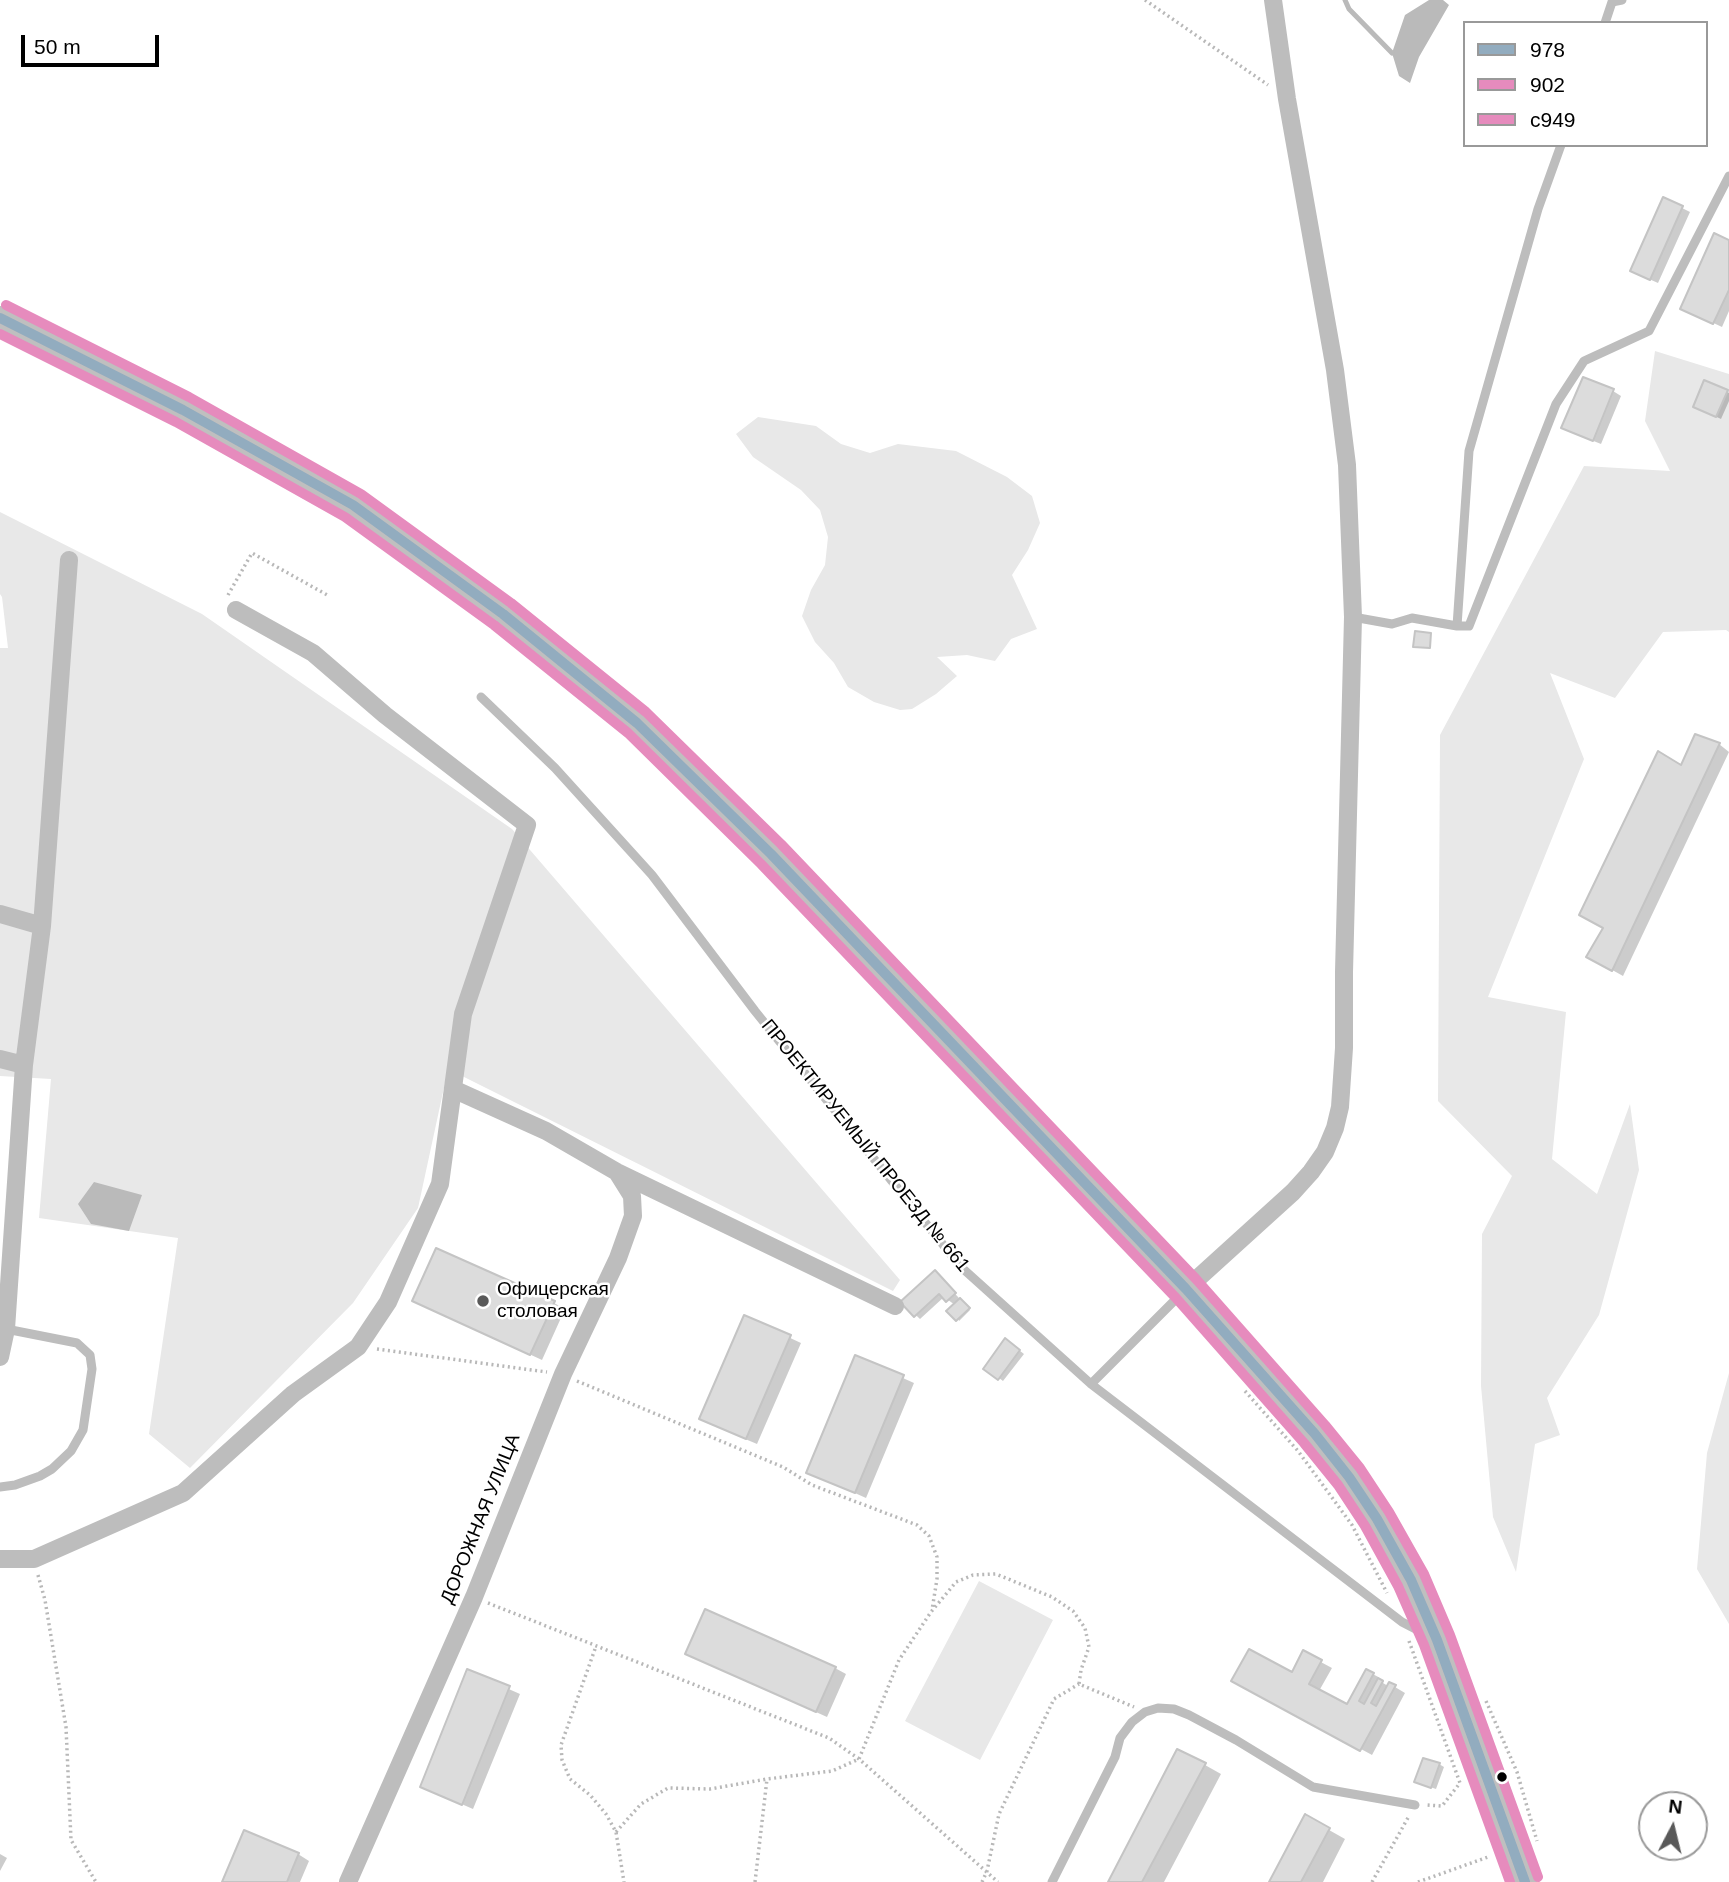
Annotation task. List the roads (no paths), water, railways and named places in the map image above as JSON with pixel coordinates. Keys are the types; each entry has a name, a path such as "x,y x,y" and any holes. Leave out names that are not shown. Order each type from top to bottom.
{"main road":[{"path":"0,318 183,410 353,505 503,614 637,723 771,854 1186,1289 1315,1434 1349,1477 1377,1519 1411,1580 1437,1640 1524,1882"}],"street":[{"path":"1186,1289 1293,1192 1325,1153 1340,1107 1344,1048 1353,617 1347,465 1335,370 1287,99 1273,0"},
{"path":"0,1357 6,1329 24,1065 42,926 69,560"},
{"path":"0,1559 34,1559 183,1493 293,1394 358,1347 388,1302 440,1184 463,1014 527,825 385,715 313,653 236,610"},
{"path":"0,914 42,926"},
{"path":"0,1059 24,1065"},
{"path":"453,1089 546,1131 617,1172 895,1306"},
{"name":"ДОРОЖНАЯ УЛИЦА","path":"348,1882 474,1597 563,1374 618,1258 633,1216 632,1196 617,1172"}],"lane":[{"path":"1606,21 1612,2 1622,0"},
{"path":"1457,626 1469,451 1538,209 1560,147"},
{"path":"1353,617 1392,624 1412,618 1469,626 1556,404 1584,361 1649,331 1729,176"},
{"name":"ПРОЕКТИРУЕМЫЙ ПРОЕЗД № 661","path":"481,697 555,768 652,875 755,1011 961,1268 1091,1384 1402,1622 1437,1640"},
{"path":"1091,1384 1186,1289"},
{"path":"0,1487 40,1476 71,1451 83,1430 92,1369 90,1355 77,1343 6,1329"},
{"path":"1052,1882 1115,1757 1120,1738 1132,1722 1145,1712 1158,1708 1174,1709 1189,1715 1237,1740 1313,1787 1415,1805"}],"waterway":[{"path":"1345,0 1349,9 1392,53"}],"place":[{"name":"Офицерская столовая","path":"483,1301"}]}
